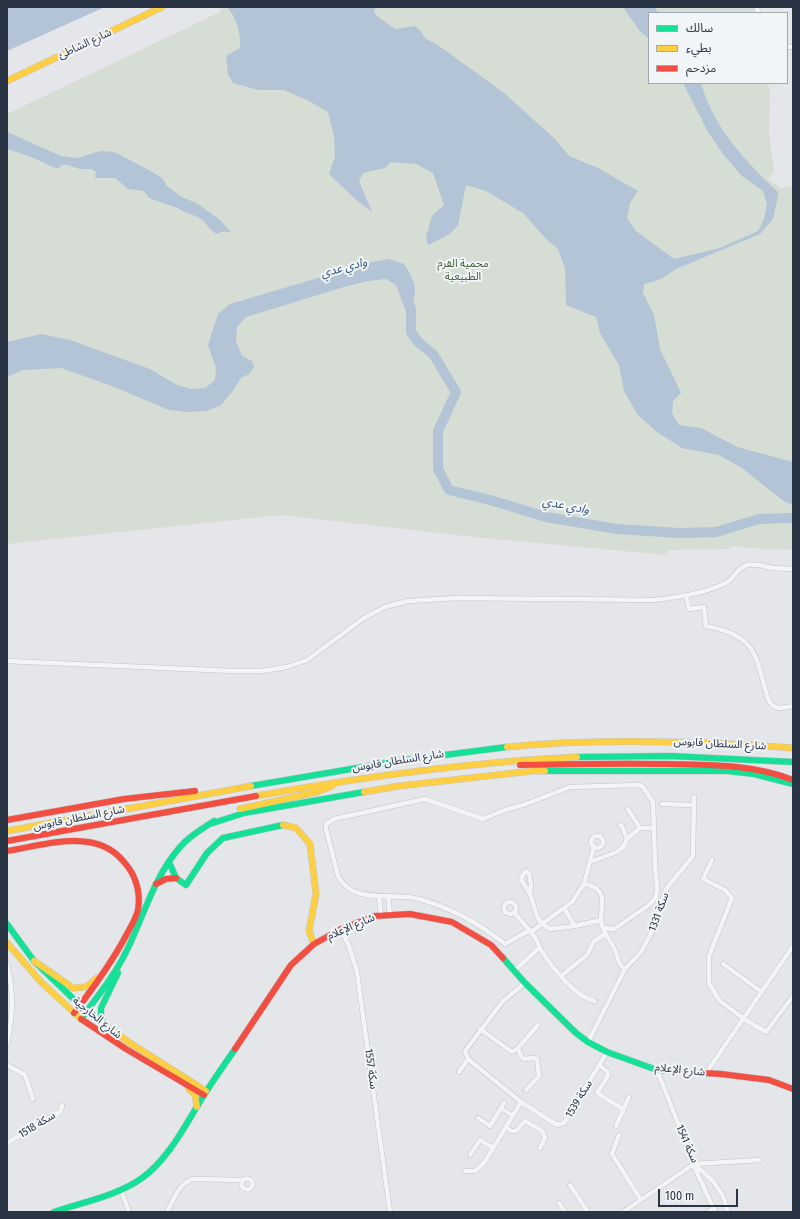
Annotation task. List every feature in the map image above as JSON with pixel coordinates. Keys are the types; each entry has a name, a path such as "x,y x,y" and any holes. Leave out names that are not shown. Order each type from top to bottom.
{"main road":[{"name":"شارع الشاطئ","path":"7,81 162,7"},
{"name":"شارع السلطان قابوس","path":"7,831 224,790 387,762 470,751 593,741 674,741 793,748"},
{"name":"شارع السلطان قابوس","path":"7,841 347,780 457,766 545,758 605,755 793,762"},
{"path":"457,766 642,764 735,766 759,769 793,780"},
{"path":"210,824 244,813 399,786 532,770 728,771 754,774 793,784"},
{"path":"81,1019 121,963 156,884 168,862 180,847 200,830 222,816 236,810 317,792 347,780"},
{"path":"7,820 172,792 224,790"},
{"path":"168,862 176,878 186,885 216,842 223,838 285,826 296,828 307,840 311,850 316,894 309,932 314,944"},
{"path":"7,851 69,841 82,840 96,842 115,852 126,864 134,877 138,900 138,910 134,921 114,958 74,1013"},
{"path":"156,884 166,879 176,878"},
{"name":"شارع الإعلام","path":"54,1212 121,1190 142,1178 153,1169 180,1134 205,1093 291,965 314,944 341,930 381,915 410,914 452,922 491,945 525,983 576,1033 588,1042 607,1052 657,1070 706,1073 769,1080 793,1089"},
{"name":"شارع الخارجية","path":"7,924 34,961 86,1012 107,1029 188,1083"},
{"name":"شارع الخارجية","path":"7,943 30,970 74,1013 103,1036 127,1051 205,1093"},
{"path":"34,961 66,984 73,988 78,988 86,987 92,983 114,958"},
{"path":"107,1029 101,1018 102,1008 116,979 121,963"},
{"path":"188,1083 202,1085 213,1081"},
{"path":"188,1083 195,1095 197,1107"}],"street":[{"path":"7,661 262,671 287,667 307,660 364,618 384,607 408,600 457,598 654,600 686,596 723,584 730,581 740,569 746,565 752,564 793,569"},
{"path":"686,596 689,609 704,607 706,626 724,630 737,636 746,642 753,650 771,705 779,708 793,706"},
{"path":"594,846 584,884 572,902 531,931 504,944 469,918 420,899 406,896 369,896 358,893 348,887 340,880 326,829 326,824 328,821 393,805 425,799 483,819 570,787 631,785 643,787 653,802 657,888 656,897 649,905 614,930 603,928"},
{"name":"سكة 1331","path":"588,1042 625,969 641,952 656,924 666,890 693,856 694,797"},
{"path":"662,804 694,805"},
{"path":"628,809 640,828"},
{"path":"620,825 622,826 627,839"},
{"path":"590,862 617,852 624,846 627,839 640,828 654,828"},
{"path":"712,860 703,879 725,890 732,898 709,956 709,983 719,1000 744,1019 766,1032 793,996"},
{"path":"584,884 598,890 601,894 603,906 601,920 603,928 614,948 619,964 625,969"},
{"path":"530,894 537,916 542,924 550,929 575,926 601,920"},
{"path":"379,896 381,915"},
{"path":"388,896 390,915"},
{"path":"564,908 575,926"},
{"path":"514,912 531,931 540,947 561,976 587,1000 594,1001"},
{"name":"سكة 1557","path":"341,930 349,946 357,972 390,1212"},
{"path":"561,976 587,955 594,941 605,934"},
{"path":"706,1073 793,946"},
{"path":"514,971 540,947"},
{"path":"7,964 13,992 7,1044"},
{"path":"723,964 762,992"},
{"path":"459,1072 468,1059 466,1051 480,1029 502,1001 525,983"},
{"path":"480,1029 509,1050 514,1051 538,1025"},
{"path":"518,1048 524,1059 537,1059 539,1076 526,1090"},
{"name":"سكة 1539","path":"468,1059 521,1102 557,1125 560,1125 564,1123 607,1052"},
{"path":"7,1065 25,1076 33,1099"},
{"path":"600,1065 608,1072 608,1076 597,1093 623,1109"},
{"name":"سكة 1541","path":"657,1070 694,1164 713,1181 723,1196 728,1212"},
{"path":"616,1126 629,1097"},
{"path":"466,1171 475,1171 484,1164 521,1102"},
{"path":"478,1118 490,1126 504,1103"},
{"name":"سكة 1518","path":"7,1143 61,1111 62,1105"},
{"path":"501,1108 513,1116"},
{"path":"506,1127 511,1131 516,1131 525,1121 542,1131 545,1138 540,1148"},
{"path":"619,1135 612,1154 641,1200"},
{"path":"470,1155 480,1140 493,1148"},
{"path":"623,1212 694,1164 760,1160"},
{"path":"694,1164 714,1210 708,1212"},
{"path":"167,1212 181,1186 186,1181 192,1179 243,1180"},
{"path":"570,1185 588,1212"},
{"path":"121,1190 129,1212"},
{"path":"559,1203 565,1212"}],"green space":[{"name":"محمية القرم الطبيعية","path":"221,7 754,7 755,12 648,12 648,84 768,84 770,93 769,134 774,172 768,179 781,188 793,186 793,550 733,546 727,549 669,550 666,555 474,537 281,515 7,544 7,114 220,12"}],"water":[{"path":"7,7 105,7 7,51"},
{"path":"227,7 375,7 374,12 377,16 395,29 415,26 420,30 425,38 442,48 504,93 555,139 569,156 598,168 638,191 630,203 627,218 636,231 674,259 720,248 758,231 764,219 767,204 763,191 742,176 723,154 708,132 684,84 701,84 706,99 722,129 742,155 778,192 773,219 760,234 676,269 661,279 644,284 643,293 654,315 660,349 681,393 673,401 672,413 679,425 701,428 737,447 793,462 793,505 785,502 742,468 719,455 682,448 657,432 638,415 624,391 619,365 600,333 596,317 566,305 565,268 558,249 546,239 523,213 486,191 466,185 458,225 450,234 428,245 426,237 432,216 444,205 433,173 416,164 391,162 385,168 363,173 359,181 372,212 355,199 329,174 335,157 334,136 328,112 309,101 284,90 258,90 233,83 228,74 226,56 240,48 240,37 238,26"},
{"path":"623,7 655,7 658,12 648,12 648,38 639,30"},
{"path":"7,132 61,156 78,158 100,151 114,152 162,178 167,186 180,196 198,204 220,220 231,232 220,232 218,234 211,230 198,217 149,198 144,191 128,189 115,178 95,178 96,172 92,169 80,169 68,165 62,165 59,168 55,168 29,156 7,149"},
{"path":"389,259 404,264 414,284 415,295 408,317 396,285 386,279 368,281 344,287 246,317 237,327 236,341 242,356 252,361 254,367 249,374 241,378 233,391 221,405 207,411 187,412 169,410 112,386 61,368 23,370 7,377 7,342 41,334 70,340 150,369 177,385 191,389 205,388 215,380 216,368 208,345 218,314 230,304 372,262"}],"waterway":[{"name":"وادي عدي","path":"407,298 411,309 411,332 419,343 433,354 456,392 438,431 438,469 449,490 490,500 546,517 617,529 679,533 716,532 759,519 793,518"}],"traffic: fast":[{"path":"251,786 398,761 507,747"},
{"path":"577,757 670,756 793,762"},
{"path":"545,771 728,771 754,774 793,784"},
{"path":"210,824 244,813 364,792"},
{"path":"81,1019 106,986 117,968 133,937 156,884 171,859 187,839 214,821"},
{"path":"169,862 176,878 186,885 207,853 223,838 283,825"},
{"path":"7,924 34,961 86,1011"},
{"path":"503,958 525,983 576,1033 588,1042 607,1052 657,1070 673,1071"},
{"path":"107,1029 101,1018 101,1008 118,973"},
{"path":"54,1212 122,1190 152,1170 177,1140 208,1089 235,1049"}],"traffic: slow":[{"path":"7,81 162,7"},
{"path":"507,747 578,742 686,742 793,748"},
{"path":"256,796 416,771 537,759 577,757"},
{"path":"364,792 399,786 532,771 545,771"},
{"path":"7,831 251,786"},
{"path":"240,809 317,792 332,786"},
{"path":"283,825 296,828 310,844 316,894 309,931 314,944"},
{"path":"7,943 42,983 81,1019"},
{"path":"34,961 73,988 86,987 97,978"},
{"path":"86,1011 130,1043 206,1091"},
{"path":"189,1089 195,1095 197,1107"}],"traffic: jam":[{"path":"520,765 715,765 762,771 793,780"},
{"path":"7,820 124,799 195,791"},
{"path":"7,841 256,796"},
{"path":"7,851 57,842 78,841 93,843 104,846 117,855 128,867 137,884 139,904 135,919 110,964 74,1013"},
{"path":"156,884 166,879 176,878"},
{"path":"235,1049 291,965 314,944 341,929 375,916 410,914 452,922 491,945 503,958"},
{"path":"81,1019 126,1049 204,1095"},
{"path":"673,1071 721,1074 769,1080 793,1089"}]}
